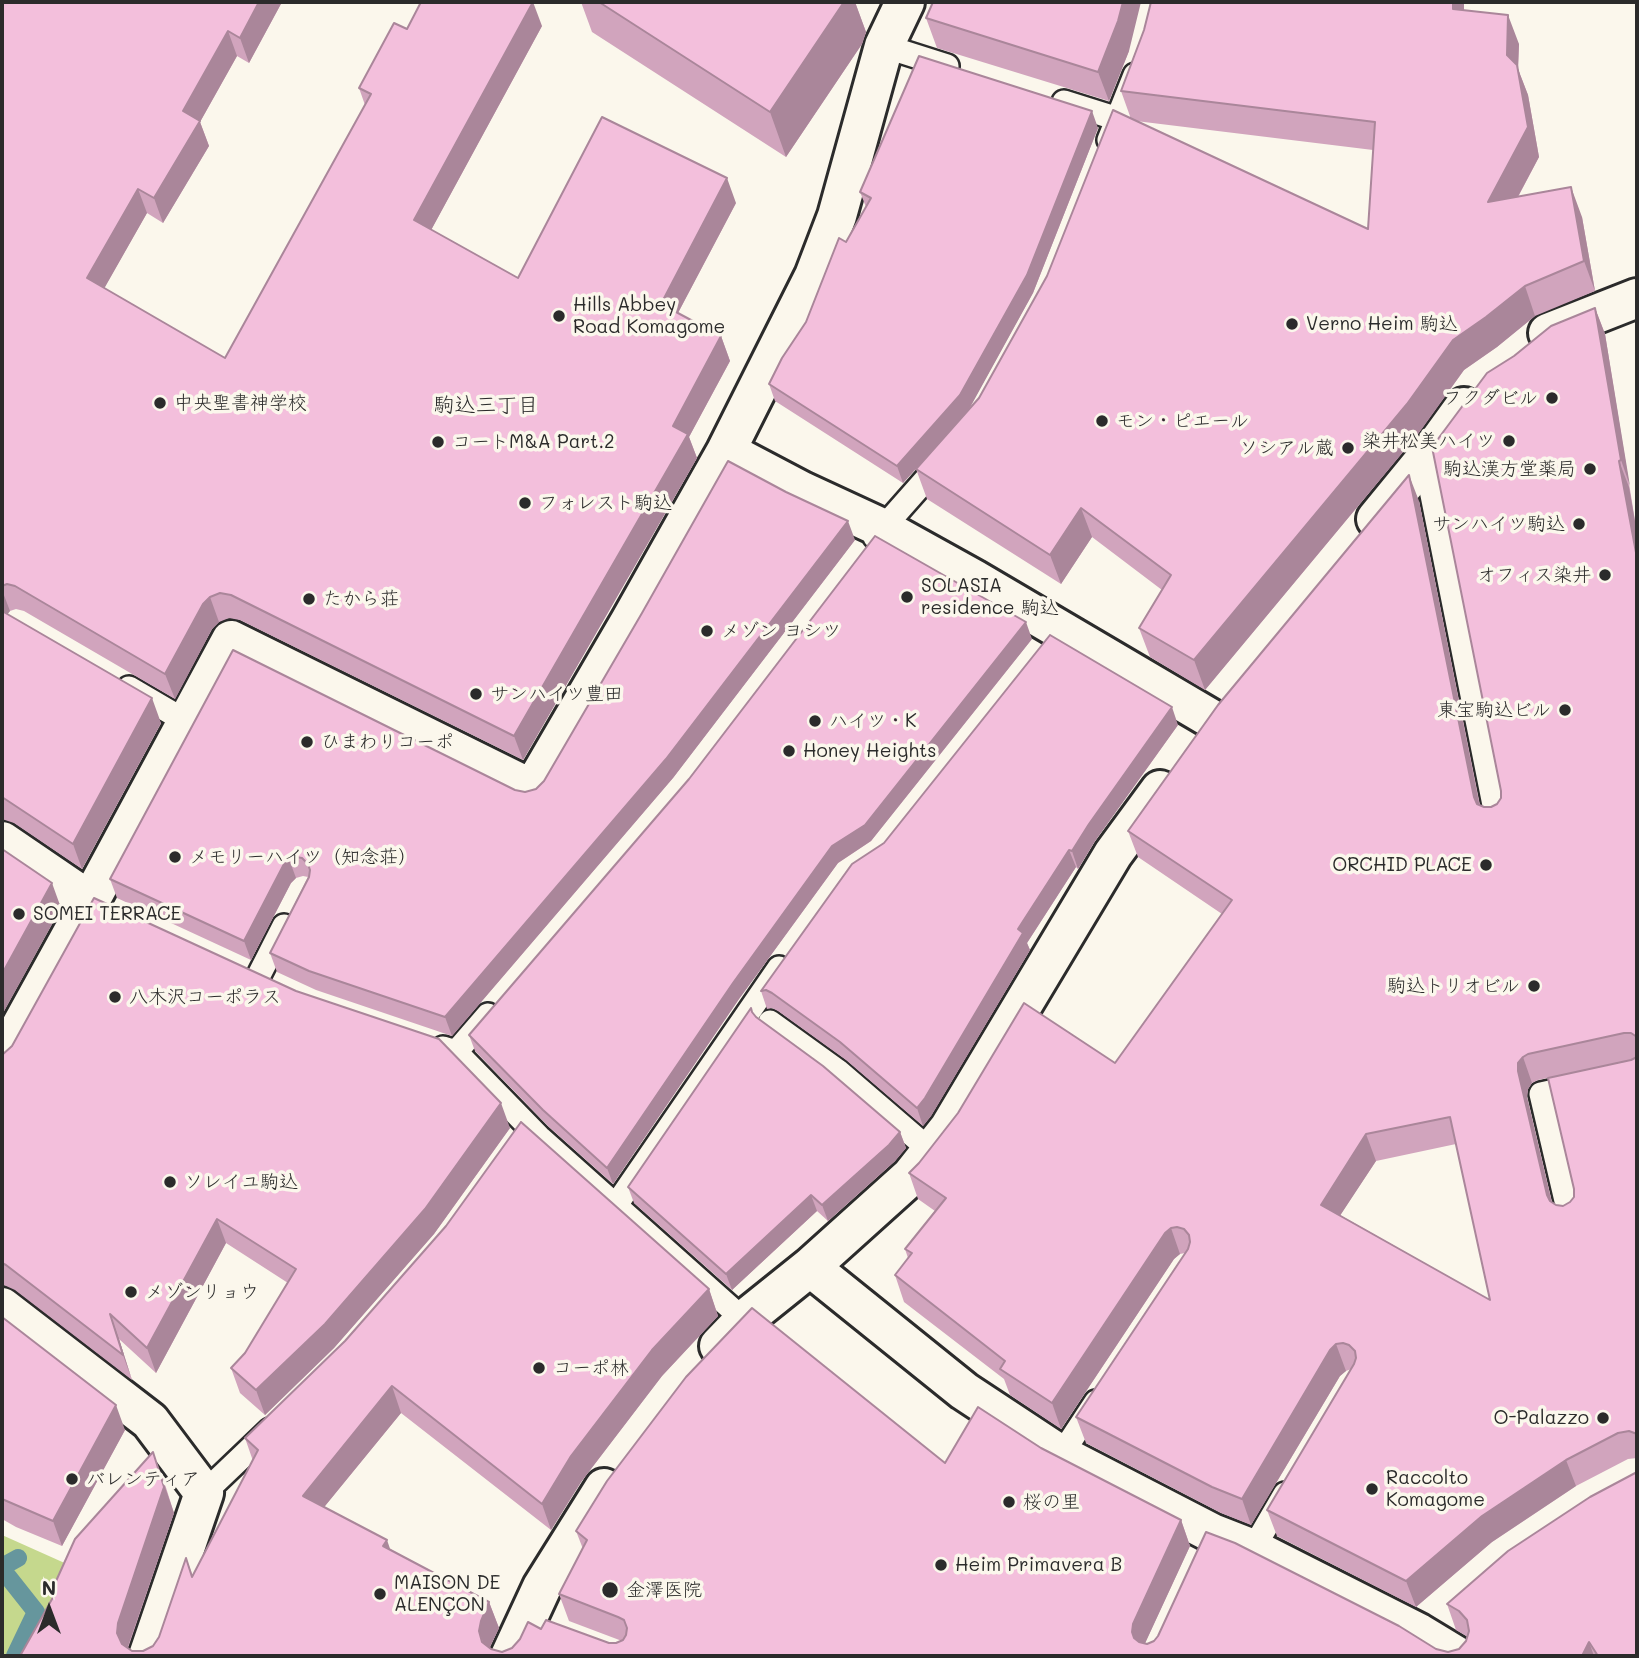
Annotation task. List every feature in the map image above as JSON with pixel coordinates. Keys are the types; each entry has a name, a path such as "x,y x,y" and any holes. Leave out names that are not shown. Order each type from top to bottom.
{"street":[{"path":"2,1060 102,906 187,722 231,640 531,789 726,451 814,276 836,216 884,46 905,2"},
{"path":"1520,357 1549,333 1637,298"},
{"path":"1354,546 1425,460 1481,383"},
{"path":"726,451 802,491 873,539 974,579 1050,639 1210,718"},
{"path":"697,1369 744,1320 810,1267 911,1175 931,1151 949,1128 1113,854 1210,718 1236,687"},
{"path":"2,841 102,906"},
{"path":"810,1267 964,1391 1207,1545 1253,1549 1419,1633 1457,1656"},
{"path":"2,1307 150,1421 204,1493 148,1656"},
{"path":"510,1656 539,1625 542,1587 598,1495 622,1464"},
{"path":"1419,1633 1451,1606"}],"lane":[{"path":"884,46 962,71"},
{"path":"1103,155 1142,55"},
{"path":"1040,95 1118,119"},
{"path":"873,539 961,440"},
{"path":"1425,460 1497,820"},
{"path":"108,676 187,722"},
{"path":"257,979 291,912"},
{"path":"616,1205 792,950"},
{"path":"233,968 278,988"},
{"path":"456,1052 500,1001"},
{"path":"770,1022 838,1070 931,1151"},
{"path":"430,1043 456,1052 528,1127 744,1320"},
{"path":"1570,1219 1541,1094 1637,1073"},
{"path":"513,1148 528,1127"},
{"path":"1062,1455 1105,1389"},
{"path":"204,1493 281,1419"},
{"path":"1253,1549 1295,1478"}],"green space":[{"path":"2,1535 78,1569 32,1656 2,1656"}],"building":[{"path":"2,2 259,2 240,38 228,31 183,111 200,121 154,198 138,189 87,278 225,358 371,94 359,88 394,23 407,29 421,2 533,2 414,220 518,278 602,117 727,178 661,304 721,336 673,426 688,434 514,736 231,595 220,593 203,604 165,674 15,586 2,586"},
{"path":"599,2 844,2 770,112"},
{"path":"933,2 1123,2 1098,72 926,18"},
{"path":"1151,2 1453,2 1453,9 1508,15 1507,55 1517,65 1528,127 1488,202 1571,187 1584,261 1525,286 1453,340 1407,404 1194,660 1139,628 1171,575 1081,508 1050,555 916,469 979,398 1047,276 1113,110 1368,229 1375,122 1121,91 1144,30"},
{"path":"919,56 1092,111 1027,275 960,395 897,466 769,384 782,358 806,322 839,238 846,242 871,198 860,192"},
{"path":"1595,308 1637,558 1637,1037 1624,1033 1528,1054 1518,1063 1518,1071 1547,1195 1550,1201 1563,1206 1574,1197 1574,1189 1548,1078 1637,1057 1637,1434 1629,1431 1618,1433 1566,1460 1482,1516 1406,1581 1267,1510 1354,1364 1355,1351 1349,1345 1336,1344 1330,1350 1242,1499 1212,1487 1076,1417 1188,1249 1189,1235 1184,1229 1171,1228 1165,1233 1052,1403 1000,1369 1005,1361 895,1275 912,1253 905,1249 946,1198 909,1173 958,1113 1024,1003 1115,1063 1232,900 1128,831 1218,705 1409,475 1474,797 1477,804 1484,807 1497,804 1501,791 1432,447 1487,373 1514,356 1551,326","holes":["1450,1117 1490,1300 1321,1205 1366,1134"]},
{"path":"728,461 848,521 666,759 445,1017 309,971 270,953 309,877 308,864 302,858 289,859 284,864 244,941 110,879 233,650 515,790 525,792 536,789 544,781"},
{"path":"875,536 1026,622 865,825 832,846 733,983 607,1168 543,1110 469,1035 689,779"},
{"path":"2,611 152,698 73,844 2,797"},
{"path":"1050,635 1172,707 1072,851 1069,850 1018,929 1023,933 917,1108 840,1042 772,993 761,991 852,864 884,843"},
{"path":"2,849 52,883 2,974"},
{"path":"94,898 296,991 439,1039 501,1103 425,1209 325,1324 256,1390 231,1368 245,1353 296,1269 217,1219 147,1348 110,1314 123,1355 2,1263 2,1055 12,1046"},
{"path":"751,1008 756,1017 823,1066 900,1132 822,1205 811,1195 726,1274 628,1187"},
{"path":"521,1122 709,1289 652,1350 571,1456 542,1504 392,1386 303,1496 387,1540 383,1546 489,1602 479,1631 482,1642 491,1649 502,1652 512,1648 528,1622 541,1629 546,1620 609,1643 623,1640 627,1628 624,1620 559,1594 587,1540 576,1531 607,1481 686,1377 752,1308 945,1463 978,1407 1041,1448 1181,1520 1133,1624 1134,1638 1147,1644 1158,1636 1206,1532 1235,1543 1399,1626 1436,1649 1448,1652 1459,1649 1466,1641 1469,1631 1467,1620 1447,1604 1508,1551 1590,1497 1637,1472 1637,1656 1598,1656 1589,1642 1582,1656 20,1656 56,1592 52,1590 75,1539 153,1452 164,1487 118,1623 117,1633 122,1644 132,1651 143,1651 153,1646 159,1637 186,1558 192,1577 258,1450 245,1438 345,1341 446,1226"},
{"path":"2,1317 116,1405 53,1521 2,1499"}],"waterway":[{"path":"2,1567 18,1558"},
{"path":"2,1569 36,1612 15,1656"}],"place":[{"name":"Hills Abbey Road Komagome","path":"559,316"},
{"name":"Verno Heim 駒込","path":"1292,324"},
{"name":"フクダビル","path":"1552,398"},
{"name":"中央聖書神学校","path":"160,403"},
{"name":"モン・ピエール","path":"1102,421"},
{"name":"染井松美ハイツ","path":"1509,441"},
{"name":"コートM&A Part.2","path":"438,442"},
{"name":"ソシアル蔵","path":"1348,448"},
{"name":"駒込漢方堂薬局","path":"1590,469"},
{"name":"フォレスト駒込","path":"525,503"},
{"name":"サンハイツ駒込","path":"1579,524"},
{"name":"オフィス染井","path":"1605,575"},
{"name":"SOLASIA residence 駒込","path":"907,597"},
{"name":"たから荘","path":"309,599"},
{"name":"メゾン ヨシツ","path":"707,631"},
{"name":"サンハイツ豊田","path":"476,694"},
{"name":"東宝駒込ビル","path":"1565,710"},
{"name":"ハイツ・K","path":"815,721"},
{"name":"ひまわりコーポ","path":"307,742"},
{"name":"Honey Heights","path":"789,751"},
{"name":"メモリーハイツ（知念荘）","path":"175,857"},
{"name":"ORCHID PLACE","path":"1486,865"},
{"name":"SOMEI TERRACE","path":"19,914"},
{"name":"駒込トリオビル","path":"1534,986"},
{"name":"八木沢コーポラス","path":"115,997"},
{"name":"ソレイユ駒込","path":"170,1182"},
{"name":"メゾンリョウ","path":"131,1292"},
{"name":"コーポ林","path":"539,1368"},
{"name":"O-Palazzo","path":"1603,1418"},
{"name":"バレンティア","path":"72,1479"},
{"name":"Raccolto Komagome","path":"1372,1489"},
{"name":"桜の里","path":"1009,1502"},
{"name":"Heim Primavera B","path":"941,1565"},
{"name":"金澤医院","path":"610,1590"},
{"name":"MAISON DE ALENÇON","path":"380,1594"}],"district":[{"name":"駒込三丁目","path":"486,406"}]}
